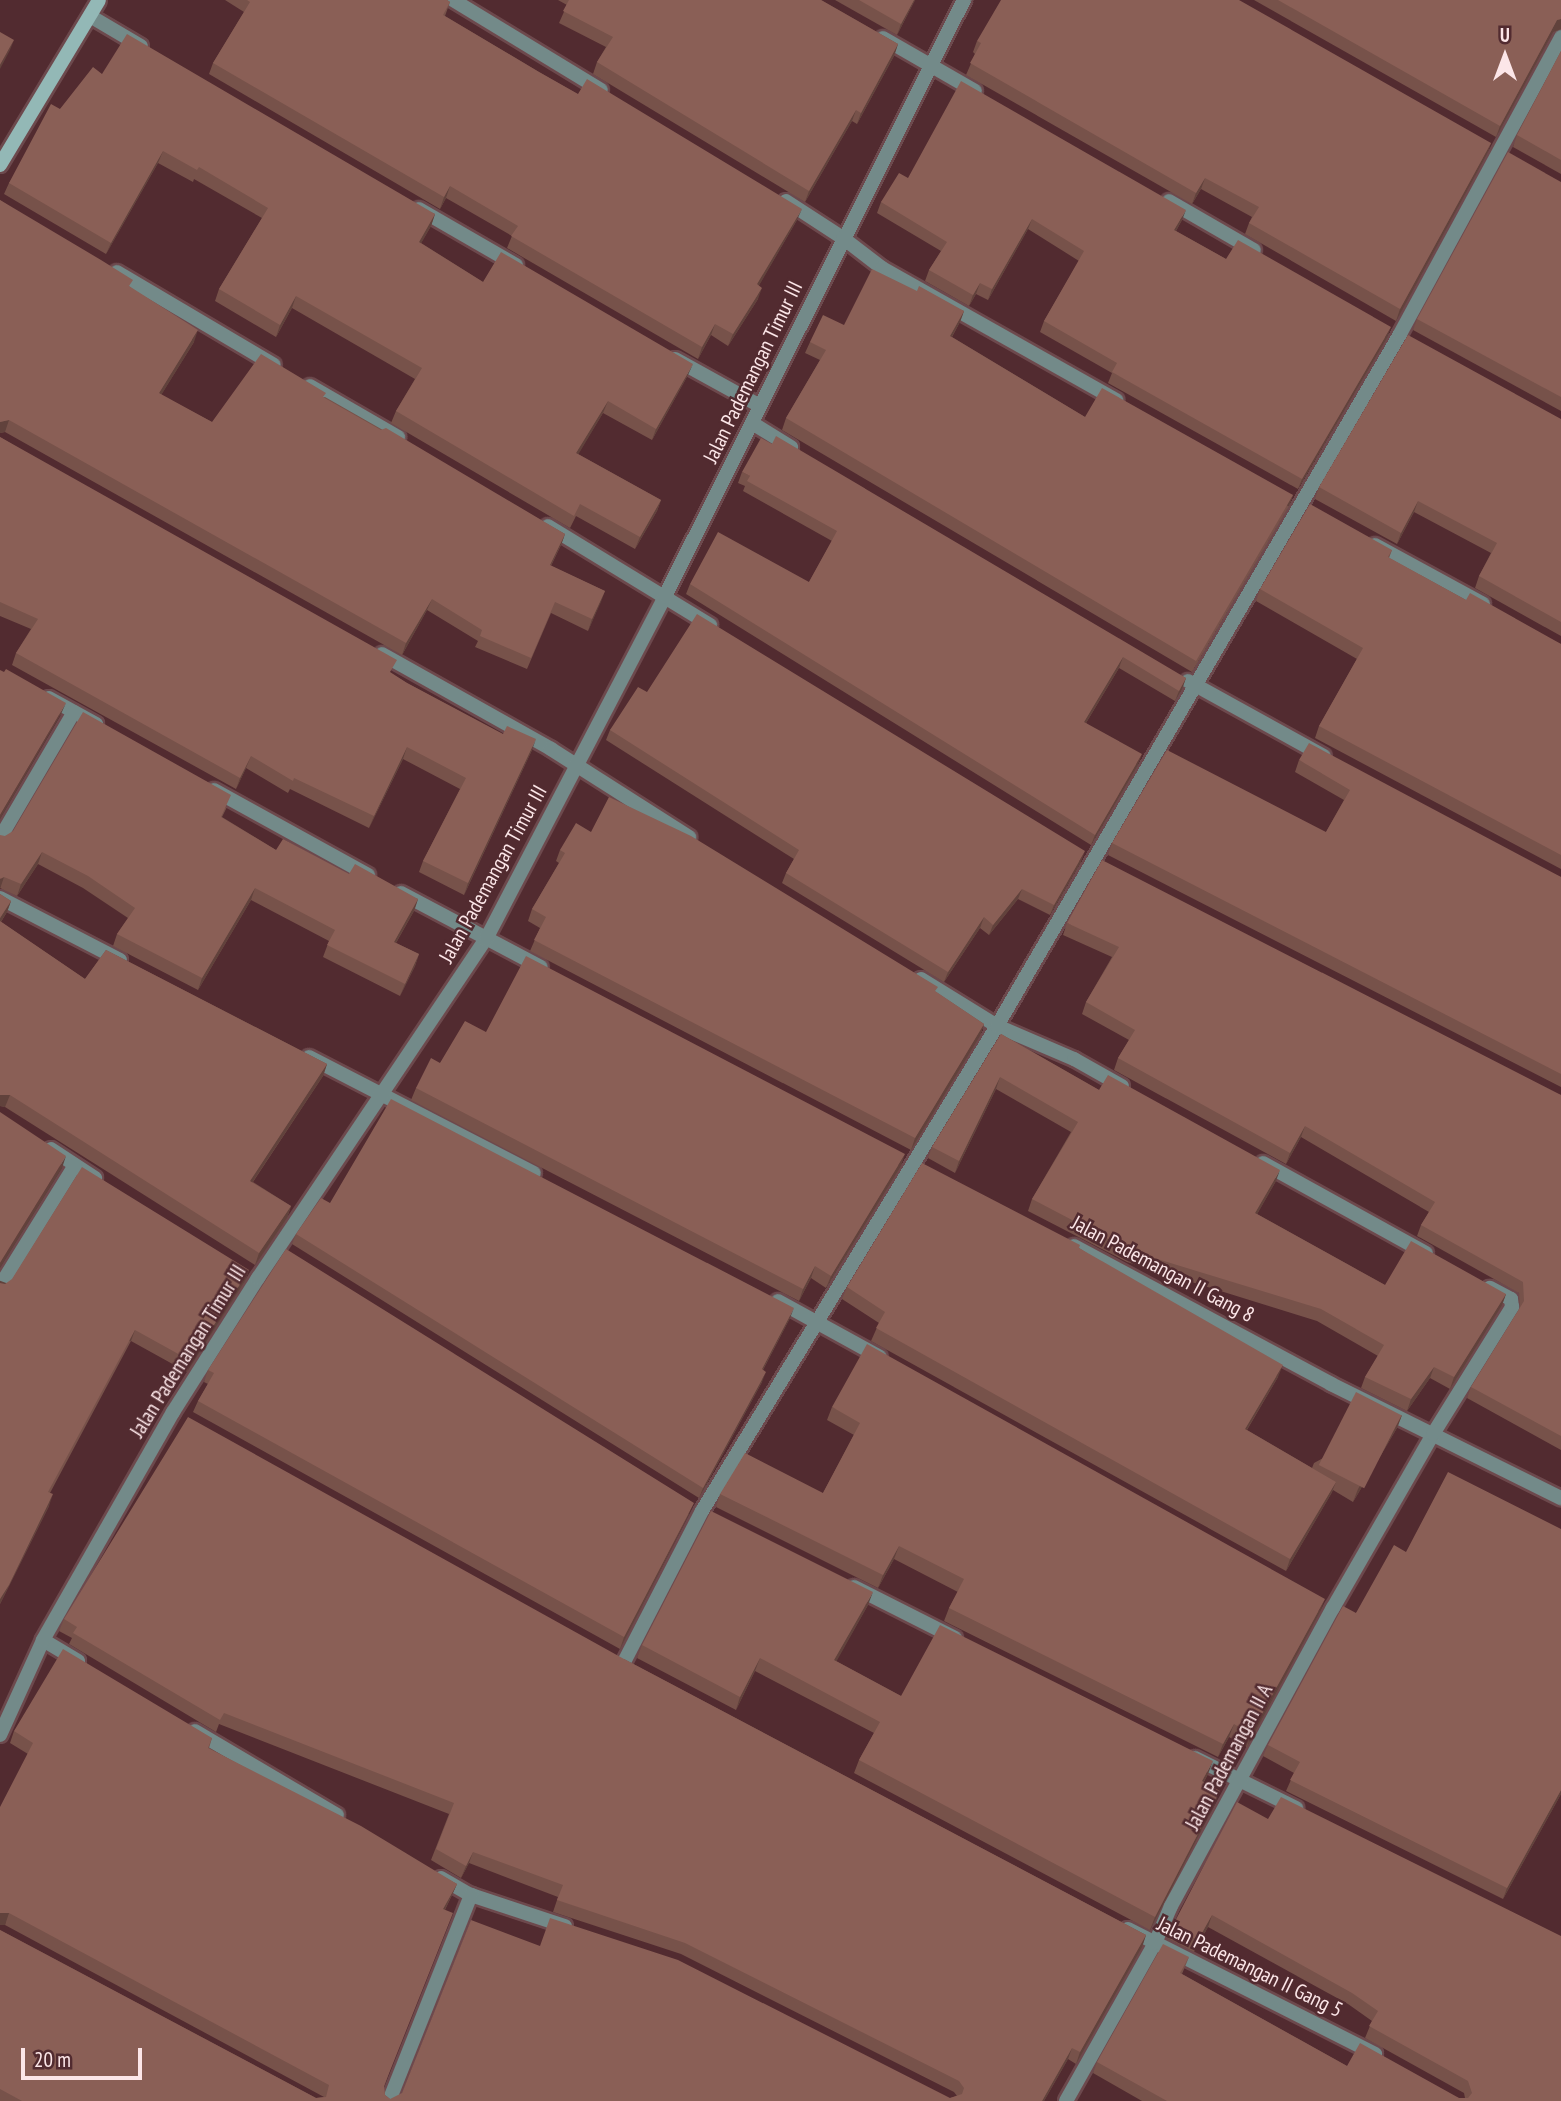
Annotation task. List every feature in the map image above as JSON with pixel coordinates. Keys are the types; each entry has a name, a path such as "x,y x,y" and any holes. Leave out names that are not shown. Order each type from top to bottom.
{"street":[{"path":"0,165 99,0"},
{"path":"453,0 619,101"},
{"name":"Jalan Pademangan Timur III","path":"0,1735 43,1640 180,1415 252,1274 284,1251 381,1094 486,939 665,596 964,0"},
{"path":"90,16 156,55"},
{"path":"873,33 985,97"},
{"path":"624,1662 702,1511 997,1026 1400,334 1561,37"},
{"path":"1155,192 1272,260"},
{"path":"774,194 843,237 883,268 1133,409"},
{"path":"408,202 527,272"},
{"path":"100,261 413,446"},
{"path":"659,349 760,406"},
{"path":"752,423 807,457"},
{"path":"533,517 723,632"},
{"path":"1359,536 1502,614"},
{"path":"371,648 551,749 576,768 700,844"},
{"path":"1172,671 1333,760"},
{"path":"32,687 110,732"},
{"path":"0,838 74,712"},
{"path":"205,785 556,975"},
{"path":"0,898 135,968"},
{"path":"904,968 997,1026 1074,1059 1139,1095"},
{"path":"295,1050 551,1182"},
{"path":"43,1144 109,1186"},
{"path":"1251,1157 1444,1263"},
{"path":"0,1286 75,1166"},
{"name":"Jalan Pademangan II Gang 8","path":"1061,1239 1331,1384 1561,1498"},
{"name":"Jalan Pademangan II A","path":"1066,2101 1155,1944 1171,1906 1242,1781 1327,1605 1513,1307 1511,1299 1477,1281"},
{"path":"769,1297 890,1362"},
{"path":"837,1578 972,1646"},
{"path":"43,1640 91,1669"},
{"path":"186,1725 352,1824"},
{"path":"1180,1750 1315,1817"},
{"path":"423,1867 471,1895 574,1929"},
{"path":"389,2101 471,1895"},
{"name":"Jalan Pademangan II Gang 5","path":"1118,1924 1390,2062"}],"building":[{"path":"247,0 447,0 450,2 443,15 539,72 578,94 587,79 802,209 757,284 762,288 733,334 715,324 702,347 511,236 518,226 450,186 444,197 213,63 250,2"},
{"path":"569,0 821,0 898,44 861,113 856,110 809,191 597,62 613,37 563,11"},
{"path":"859,0 914,0 901,24"},
{"path":"1001,0 1239,0 1491,143 1400,309 1249,223 1259,207 1205,178 1196,193 970,63 981,43 977,41"},
{"path":"1278,0 1561,0 1561,19 1557,20 1500,126"},
{"path":"0,32 14,40 0,65"},
{"path":"127,34 435,214 419,242 483,282 501,252 693,364 656,429 608,401 576,453 661,500 640,537 580,504 574,516 396,411 422,368 296,296 280,325 219,289 268,208 199,167 197,170 163,151 111,243 9,183 51,104 60,109 93,67 102,74"},
{"path":"1561,51 1561,160 1517,135"},
{"path":"961,81 1186,210 1174,230 1226,259 1238,240 1391,327 1302,479 1112,372 1117,363 1044,321 1084,251 1032,219 992,289 980,283 973,295 929,270 947,242 881,202 899,173 908,178"},
{"path":"1508,152 1561,182 1561,397 1417,319"},
{"path":"0,200 133,280 129,286 198,330 159,393 212,422 261,354 326,393 323,397 381,430 386,428 565,534 550,565 605,591 592,619 555,602 531,658 480,636 482,630 432,599 406,643 9,420 0,422"},
{"path":"872,269 917,291 919,286 964,311 950,336 1085,417 1102,388 1293,495 1196,661 786,418 826,350 810,342 823,315 844,325"},
{"path":"1408,335 1561,419 1561,622 1479,576 1497,543 1418,501 1401,533 1319,487"},
{"path":"776,436 1186,678 1179,691 1123,657 1084,722 1142,754 1095,835 690,584 718,532 809,582 837,531 747,481 750,476 742,472 761,438 772,444"},
{"path":"0,437 397,660 390,672 407,683 503,734 507,726 536,739 468,883 423,861 466,778 407,747 374,816 294,778 293,781 251,756 240,778 16,653 38,619 0,602"},
{"path":"1310,504 1392,550 1388,557 1466,600 1470,593 1561,644 1561,855 1319,726 1363,648 1260,589"},
{"path":"697,614 1085,851 1054,905 1022,889 993,925 984,917 948,972 786,873 799,850 610,730 638,687 647,692"},
{"path":"6,669 66,703 0,815 0,670 4,672"},
{"path":"83,712 231,795 221,817 276,850 283,839 349,874 355,864 418,899 394,942 419,954 405,984 327,945 335,930 255,888 202,978 117,934 135,908 88,876 42,852 21,884 4,877 0,879 0,835 5,836 13,831"},
{"path":"1309,743 1561,877 1561,1074 1112,843 1167,750 1326,832 1350,790 1299,760"},
{"path":"609,797 691,836 938,987 935,991 984,1024 915,1138 534,940 546,917 532,909 565,853 560,850 576,823 591,832"},
{"path":"1102,860 1561,1095 1561,1436 1471,1387 1524,1301 1523,1282 1421,1225 1435,1202 1305,1126 1290,1153 1118,1058 1135,1030 1086,1002 1119,947 1067,923"},
{"path":"0,894 11,901 0,918"},
{"path":"0,921 85,979 106,950 327,1064 250,1181 291,1206 259,1253 10,1095 0,1095"},
{"path":"526,956 905,1154 831,1276 815,1266 803,1289 416,1088 431,1058 440,1063 465,1021 486,1032"},
{"path":"1001,1034 1099,1090 1108,1075 1280,1170 1255,1213 1385,1285 1411,1241 1506,1294 1454,1377 1434,1367 1411,1399 1365,1377 1384,1345 1321,1309 1131,1251 1032,1199 1078,1122 1000,1077 959,1161 932,1147"},
{"path":"391,1099 794,1308 762,1369 766,1372 703,1488 296,1234 321,1198 330,1203"},
{"path":"0,1112 66,1156 0,1263"},
{"path":"922,1163 1080,1245 1079,1248 1283,1365 1245,1429 1336,1482 1290,1559 876,1328 885,1312 847,1287"},
{"path":"82,1167 249,1270 191,1361 135,1330 48,1492 53,1494 0,1599 0,1283 5,1284 12,1279"},
{"path":"286,1249 694,1503 624,1637 198,1401 214,1373 208,1370"},
{"path":"867,1344 1325,1599 1251,1734 1234,1724 1223,1744 949,1608 964,1579 899,1546 883,1575 720,1494 745,1453 823,1493 860,1423 832,1407"},
{"path":"1356,1392 1401,1415 1364,1488 1319,1465"},
{"path":"188,1417 624,1659 1146,1935 1080,2052 1072,2048 1042,2101 22,2101 0,2089 0,1930 316,2098 326,2097 329,2085 9,1913 0,1913 0,1807 33,1743 14,1731 63,1649 212,1738 208,1748 361,1826 457,1884 443,1909 453,1913 384,2086 385,2095 390,2099 402,2093 471,1920 540,1946 550,1918 678,1960 950,2098 962,2094 964,2088 959,2081 685,1943 557,1900 563,1885 473,1852 466,1866 436,1849 454,1803 224,1713 220,1720 73,1633 77,1627 64,1619"},
{"path":"1448,1472 1561,1529 1561,1790 1507,1888 1290,1780 1300,1762 1268,1745 1343,1606 1356,1613 1394,1545 1406,1552"},
{"path":"711,1511 873,1592 834,1660 901,1696 940,1625 1213,1761 1202,1781 1220,1791 1155,1917 859,1760 880,1722 760,1658 740,1697 642,1645"},
{"path":"1281,1797 1561,1936 1561,2101 1167,2101 1097,2062 1163,1944 1189,1957 1180,1973 1347,2066 1360,2043 1459,2098 1468,2098 1472,2093 1468,2081 1369,2026 1378,2011 1352,1993 1212,1915 1198,1940 1172,1927 1237,1802 1268,1819"}]}
